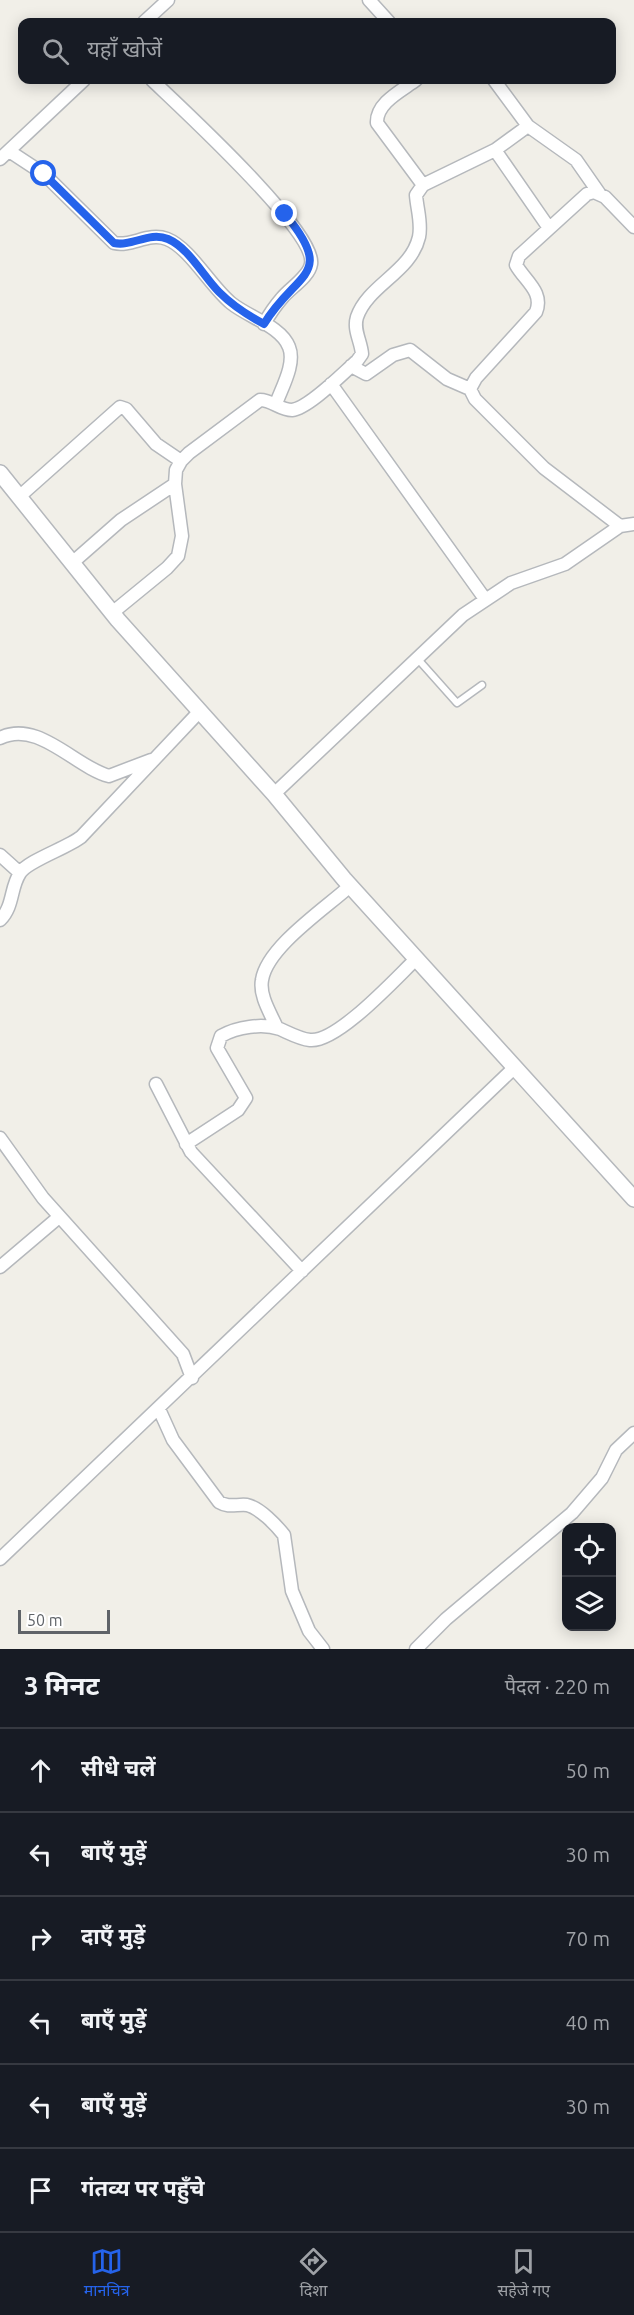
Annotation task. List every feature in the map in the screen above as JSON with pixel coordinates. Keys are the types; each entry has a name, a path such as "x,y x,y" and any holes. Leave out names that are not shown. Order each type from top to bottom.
{"street":[{"path":"148,18 168,0"},
{"path":"369,0 385,18"},
{"path":"80,84 5,155 44,174 114,243 127,244 149,237 169,239 231,303 283,338 290,347 289,368 276,404"},
{"path":"156,84 263,190 300,233 310,249 311,264 307,273 282,298 264,324"},
{"path":"411,84 382,106 376,115 377,123 423,185"},
{"path":"497,84 528,126 576,160 599,193 634,227"},
{"path":"112,613 167,568 178,556 182,536 175,484 176,470 181,461 251,405 269,400 284,409 301,407 351,366 362,354 356,330 361,309 414,250 420,224 416,195 423,185 495,150 528,126"},
{"path":"495,150 549,228"},
{"path":"470,390 476,378 536,312 538,297 519,270 516,261 587,194 599,193"},
{"path":"351,366 366,374 393,356 410,350 447,379 470,390 475,399 544,468 620,526"},
{"path":"331,384 485,599"},
{"path":"20,496 120,407 126,409 156,444 181,461"},
{"path":"0,473 112,613 274,794 350,886 634,1199"},
{"path":"72,563 121,520 175,484"},
{"path":"274,794 416,657 485,599 511,584 570,561 620,526 634,524"},
{"path":"0,920 9,910 20,873 32,862 67,848 81,837 200,711"},
{"path":"0,738 21,734 36,736 79,763 109,776 123,773 157,757"},
{"path":"0,855 20,873"},
{"path":"277,1028 264,997 261,981 267,963 280,948 350,886"},
{"path":"186,1144 238,1110 246,1098 217,1048 221,1036 249,1027 277,1028 311,1041 325,1038 366,1006 416,959"},
{"path":"0,1559 514,1068"},
{"path":"156,1084 186,1144 205,1170 302,1271"},
{"path":"0,1140 59,1217 183,1354 192,1378"},
{"path":"0,1267 59,1217"},
{"path":"159,1409 173,1440 219,1502 228,1506 244,1505 255,1509 284,1535 288,1549 292,1591 309,1631 323,1649"},
{"path":"416,1649 447,1619 572,1513 602,1478 616,1450 634,1433"}],"lane":[{"path":"416,657 457,703 482,685"}],"route":[{"path":"44,174 114,243 127,244 149,237 169,239 231,303 264,324 282,298 307,273 311,264 310,249 285,214"}]}
